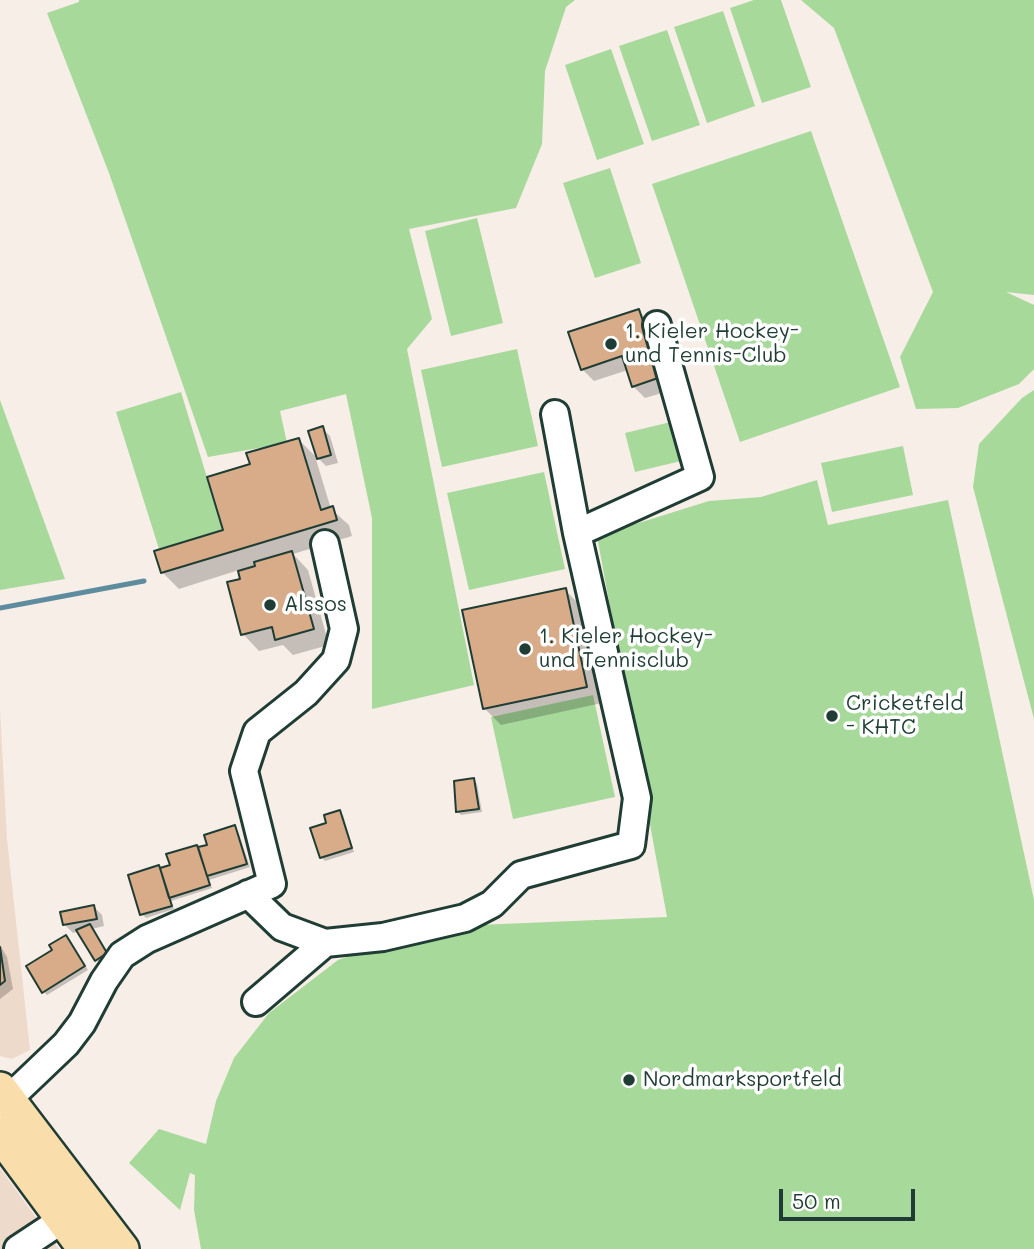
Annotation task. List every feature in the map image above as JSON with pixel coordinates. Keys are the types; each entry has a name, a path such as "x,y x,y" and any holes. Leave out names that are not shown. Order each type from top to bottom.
{"main road":[{"path":"3,1098 75,1212 85,1249"},
{"path":"0,1134 75,1212 122,1249"}],"street":[{"path":"577,533 700,477 657,326"},
{"path":"248,894 282,927 325,943 383,937 465,918 492,904 521,875 631,845 637,798 577,533 555,414"},
{"path":"3,1098 66,1044 87,1016 104,981 122,955 147,939 272,884 244,771 257,732 306,693 336,660 344,629 325,544"},
{"path":"256,1002 325,943"},
{"path":"18,1249 75,1212"}],"shaded area":[{"path":"0,709 7,839 30,1050 12,1059 0,1056"},
{"path":"0,1168 59,1249 0,1249"}],"green space":[{"path":"79,0 575,0 566,7 545,71 542,144 516,208 409,229 432,319 407,349 474,685 372,709 372,518 346,394 280,411 287,443 208,457 109,173 47,13"},
{"path":"754,0 781,0 811,87 762,103 730,8"},
{"path":"801,0 1034,0 1034,295 1006,292 1034,305 1034,369 1019,384 958,408 916,409 900,357 933,292 834,28"},
{"path":"723,11 755,106 707,123 674,27"},
{"path":"667,30 700,125 652,141 619,46"},
{"path":"611,49 644,144 597,160 565,65"},
{"path":"811,131 900,387 740,442 652,184"},
{"path":"610,168 641,263 595,278 563,183"},
{"path":"477,218 503,323 451,336 425,231"},
{"path":"517,349 538,446 442,467 421,370"},
{"path":"1034,390 1034,719 973,487 979,444 1022,398"},
{"path":"181,392 223,530 159,549 116,412"},
{"path":"0,400 65,579 0,590"},
{"path":"675,421 685,460 635,472 625,433"},
{"path":"903,446 913,495 832,512 821,463"},
{"path":"544,472 565,569 469,590 447,493"},
{"name":"Nordmarksportfeld","path":"817,480 828,525 948,500 1034,900 1034,1249 201,1249 194,1210 195,1175 190,1173 180,1210 129,1163 159,1129 206,1144 216,1101 234,1058 269,1013 338,960 455,926 667,917 597,536 709,501 761,497"},
{"path":"593,695 615,797 513,819 491,717"}],"building":[{"name":"1. Kieler Hockey- und Tennis-Club","path":"639,309 661,377 632,387 622,356 581,370 568,332"},
{"path":"323,426 331,455 317,459 308,431"},
{"path":"299,438 321,510 333,506 337,520 161,573 154,551 223,530 207,477 250,464 246,453"},
{"name":"Alssos","path":"292,551 314,629 275,640 272,627 241,635 227,582 240,579 238,571 255,566 254,562"},
{"name":"1. Kieler Hockey- und Tennisclub","path":"566,588 587,687 483,709 462,610"},
{"path":"474,778 479,809 456,812 454,781"},
{"path":"340,810 352,848 320,858 310,828 326,823 324,815"},
{"path":"235,825 247,864 207,876 198,847 207,845 204,835"},
{"path":"197,845 210,885 169,898 160,868 170,865 166,854"},
{"path":"159,865 172,906 140,915 128,875"},
{"path":"94,905 97,919 63,925 60,912"},
{"path":"90,924 107,953 95,961 76,930"},
{"path":"66,935 85,966 42,993 26,966 52,950 49,945"},
{"path":"0,947 5,981 0,985"}],"waterway":[{"path":"0,608 144,581"}],"place":[{"name":"1. Kieler Hockey- und Tennis-Club","path":"611,344"},
{"name":"Alssos","path":"270,605"},
{"name":"1. Kieler Hockey- und Tennisclub","path":"525,649"},
{"name":"Cricketfeld - KHTC","path":"832,716"},
{"name":"Nordmarksportfeld","path":"629,1080"}]}
